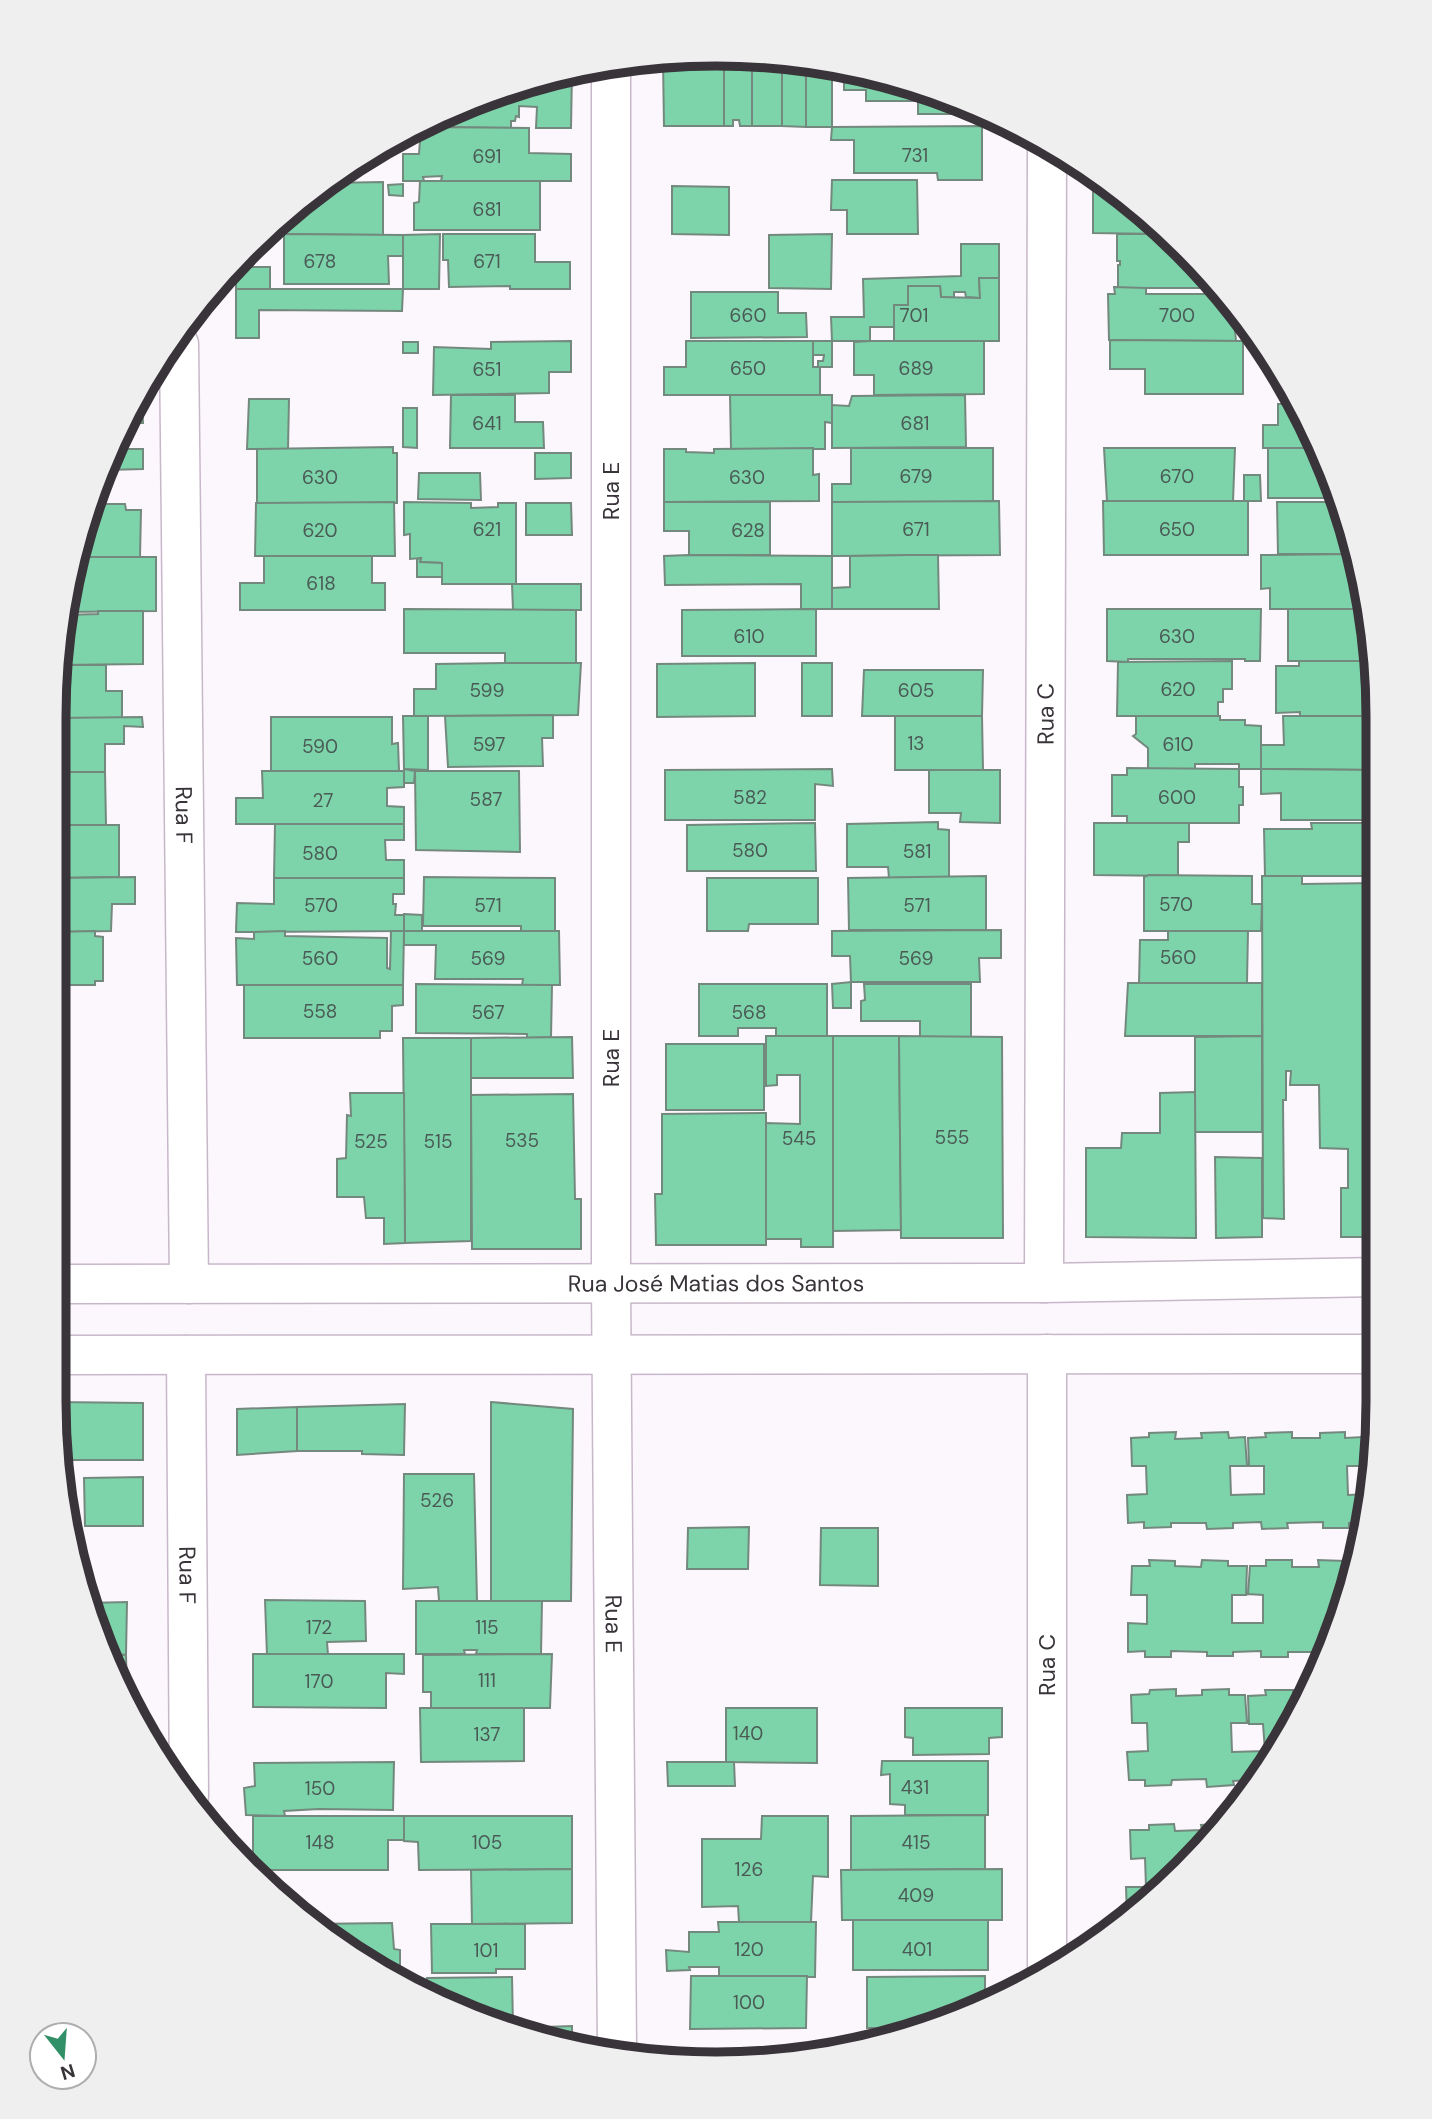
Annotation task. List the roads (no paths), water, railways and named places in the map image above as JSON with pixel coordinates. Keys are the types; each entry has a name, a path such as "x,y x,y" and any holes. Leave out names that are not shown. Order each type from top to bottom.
{"street":[{"name":"Rua E","path":"611,75 611,1283 617,2045"},
{"name":"Rua C","path":"1044,1283 1047,158"},
{"name":"Rua F","path":"179,351 189,1284"},
{"name":"Rua José Matias dos Santos","path":"66,1284 1044,1283 1366,1278"},
{"name":"Rua C","path":"1047,1354 1047,1961"},
{"path":"66,1355 1366,1354"},
{"name":"Rua F","path":"186,1355 189,1782"}]}
